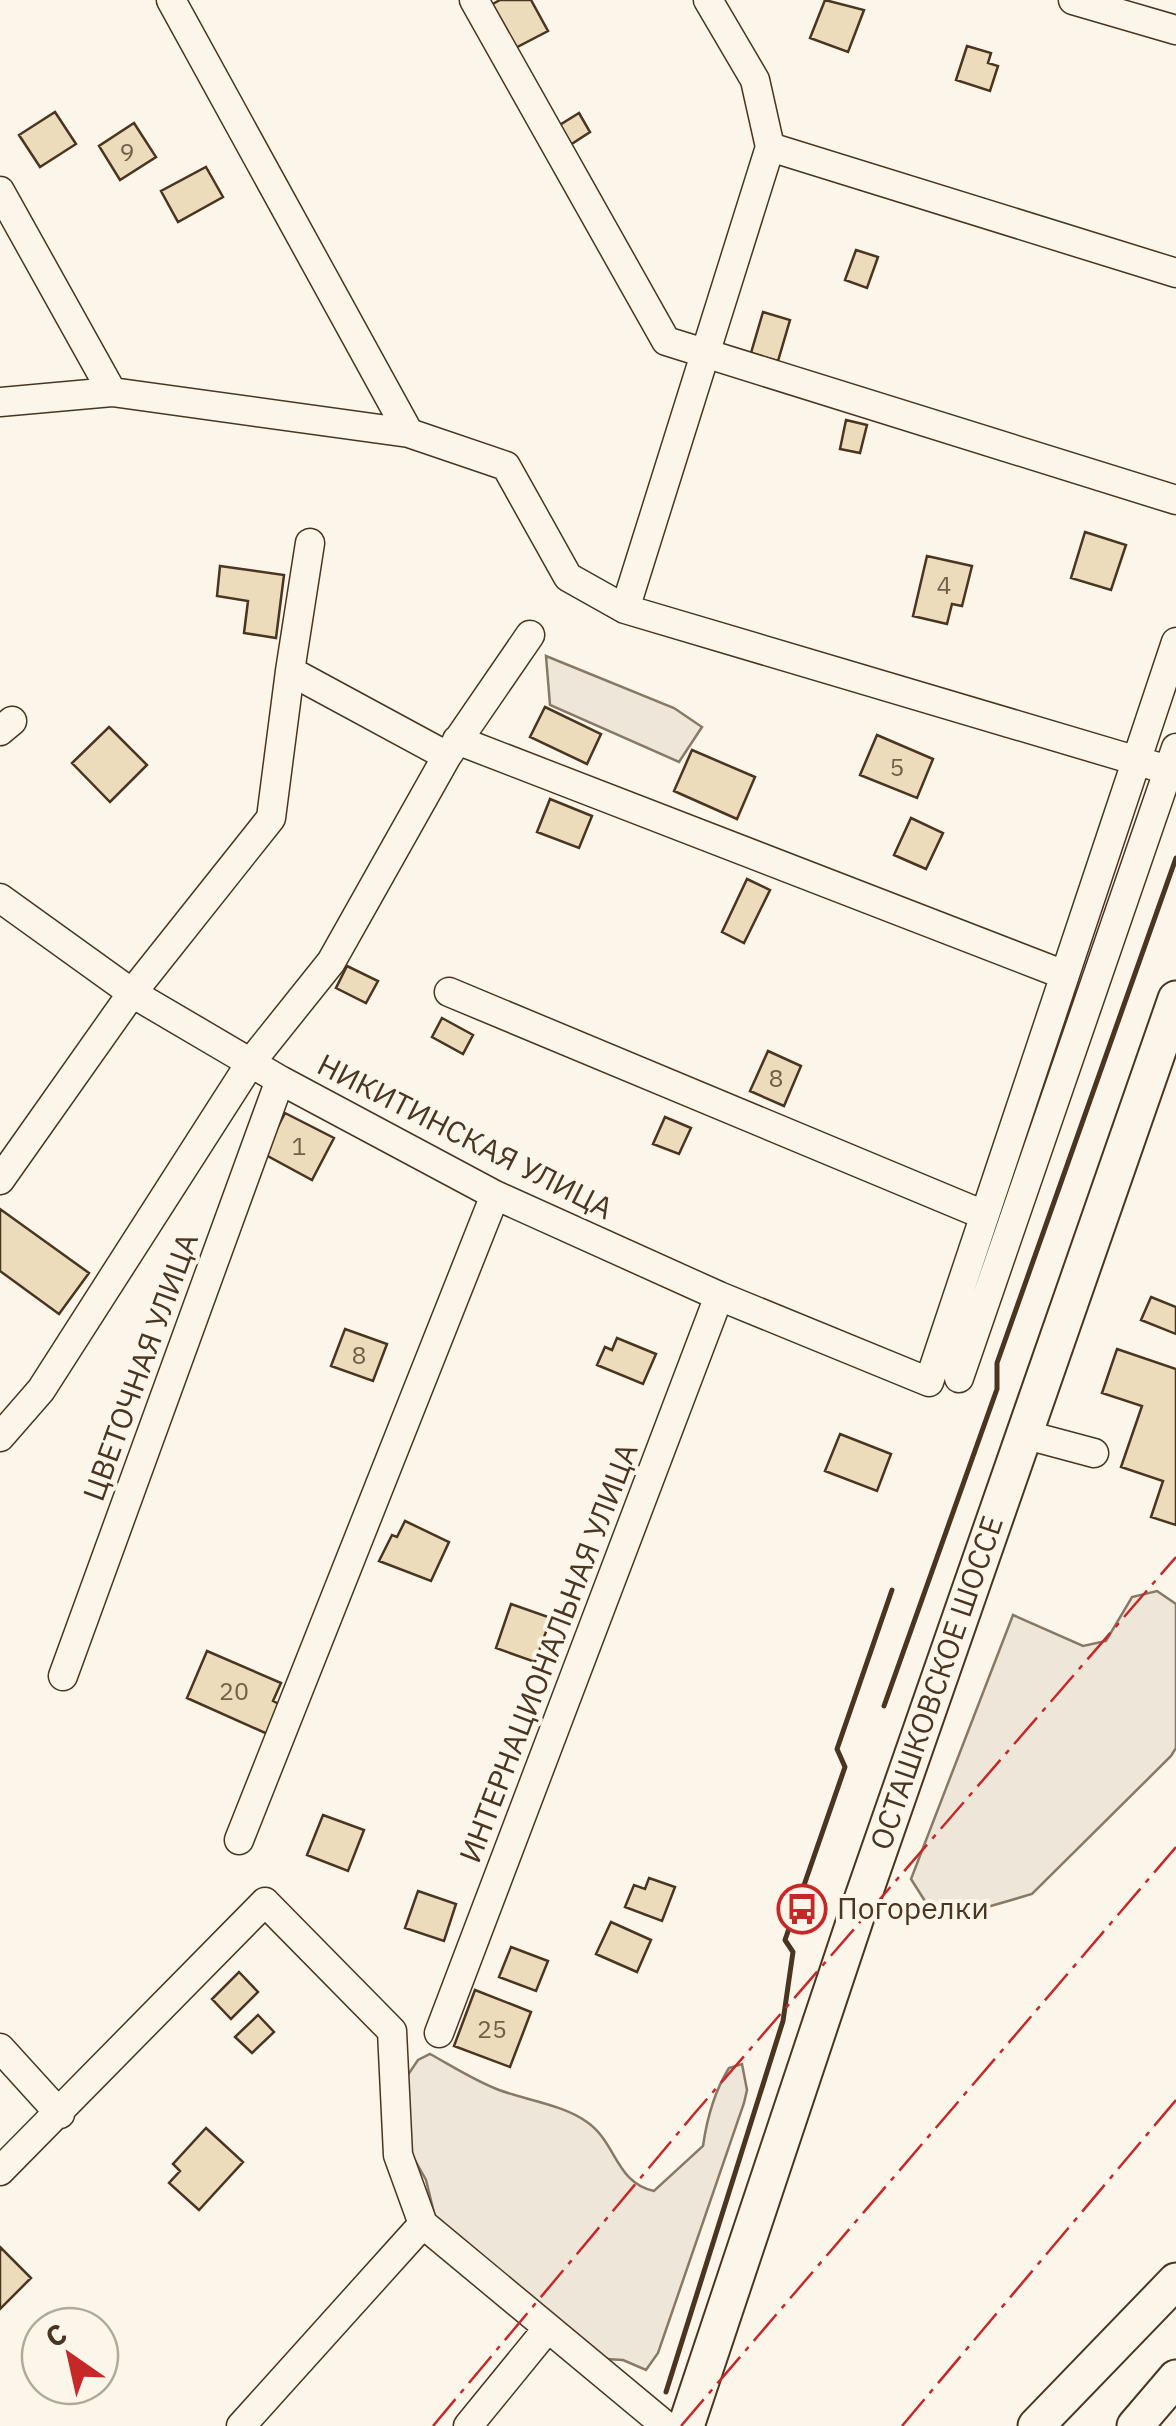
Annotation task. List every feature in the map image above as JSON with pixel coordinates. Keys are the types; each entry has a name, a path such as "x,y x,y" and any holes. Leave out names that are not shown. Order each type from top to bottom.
{"main road":[{"name":"ОСТАШКОВСКОЕ ШОССЕ","path":"686,2426 1176,999"},
{"path":"1036,2426 1176,2281"},
{"path":"1135,2426 1176,2378"},
{"path":"1146,2426 1176,2394"}],"street":[{"path":"171,0 409,433"},
{"path":"474,0 666,341 1176,500"},
{"path":"625,609 770,147 755,80 708,0"},
{"path":"1073,0 1176,30"},
{"path":"770,147 1176,273"},
{"path":"0,191 112,392"},
{"path":"0,402 112,392 409,433 506,466 568,578 625,609 1135,760 1172,759 959,1378"},
{"path":"0,1180 132,993 271,818 310,543"},
{"path":"0,1437 41,1390 251,1062 330,962 452,748 530,635"},
{"path":"449,992 984,1215 1176,642"},
{"path":"290,671 452,748 1062,974"},
{"name":"НИКИТИНСКАЯ УЛИЦА","path":"0,898 132,993 280,1080 495,1195 719,1296 929,1382 984,1215"},
{"name":"ЦВЕТОЧНАЯ УЛИЦА","path":"63,1676 280,1080"},
{"path":"239,1840 495,1195"},
{"name":"ИНТЕРНАЦИОНАЛЬНАЯ УЛИЦА","path":"439,2033 719,1296"},
{"path":"1024,1434 1094,1453"},
{"path":"0,2172 265,1902 392,2030 398,2155 423,2224 666,2426"},
{"path":"0,2048 60,2114"},
{"path":"241,2426 423,2224"},
{"path":"468,2426 548,2328"}],"shaded area":[{"path":"546,656 674,708 702,727 679,762 550,705"},
{"path":"1157,1591 1176,1604 1176,1748 1171,1756 1032,1894 984,1908 930,1909 911,1879 1013,1615 1083,1646 1106,1641 1132,1597"},
{"path":"430,2054 490,2086 578,2116 605,2140 631,2179 654,2191 703,2146 719,2086 729,2068 742,2064 747,2090 744,2103 658,2353 646,2370 623,2360 572,2357 436,2221 426,2180 407,2146 403,2082 418,2060"}],"building":[{"path":"500,0 531,0 548,31 504,54 480,11"},
{"path":"825,0 864,10 848,52 810,38"},
{"path":"967,46 991,53 988,63 998,66 990,91 956,80"},
{"path":"55,112 76,144 40,167 19,135"},
{"path":"579,113 590,132 567,147 555,128"},
{"path":"134,123 156,157 120,180 99,146"},
{"path":"206,167 223,197 178,222 161,191"},
{"path":"856,250 878,257 867,288 845,280"},
{"path":"763,312 790,320 778,361 751,353"},
{"path":"846,420 867,425 860,453 840,449"},
{"path":"1085,532 1126,545 1111,590 1071,578"},
{"path":"927,556 972,566 962,606 952,604 947,624 913,616"},
{"path":"220,566 284,575 276,638 244,633 248,601 217,596"},
{"path":"545,707 601,734 587,764 530,737"},
{"path":"109,727 147,765 110,802 72,763"},
{"path":"877,735 933,759 917,798 860,775"},
{"path":"692,750 755,777 737,819 674,791"},
{"path":"550,799 592,816 579,848 537,832"},
{"path":"911,818 943,833 926,869 894,855"},
{"path":"747,879 770,890 744,943 722,932"},
{"path":"347,966 378,981 366,1003 336,988"},
{"path":"442,1018 473,1035 463,1054 432,1037"},
{"path":"768,1051 801,1066 784,1106 750,1091"},
{"path":"285,1113 334,1138 312,1180 264,1154"},
{"path":"665,1117 691,1128 679,1154 653,1144"},
{"path":"0,1209 89,1273 59,1314 0,1271"},
{"path":"1151,1297 1176,1307 1176,1334 1141,1320"},
{"path":"345,1329 387,1344 373,1381 331,1366"},
{"path":"617,1338 656,1354 643,1384 597,1365 605,1347 612,1350"},
{"path":"1117,1349 1176,1369 1176,1525 1151,1517 1163,1481 1121,1467 1142,1406 1102,1393"},
{"path":"840,1434 891,1454 877,1491 825,1471"},
{"path":"405,1521 449,1542 431,1581 379,1561 392,1535 397,1537"},
{"path":"511,1604 551,1618 535,1662 496,1648"},
{"path":"207,1651 281,1683 273,1701 285,1707 272,1736 187,1698"},
{"path":"323,1815 364,1830 348,1871 307,1855"},
{"path":"649,1878 675,1887 662,1921 625,1907 634,1885 645,1889"},
{"path":"418,1891 456,1904 444,1941 405,1928"},
{"path":"611,1922 651,1940 637,1972 596,1954"},
{"path":"511,1947 548,1961 536,1991 499,1977"},
{"path":"239,1972 258,1992 231,2019 212,1999"},
{"path":"475,1990 531,2012 510,2067 454,2046"},
{"path":"258,2015 274,2032 252,2053 235,2037"},
{"path":"206,2128 243,2162 199,2210 169,2183 180,2171 173,2164"},
{"path":"0,2247 31,2278 0,2309"}],"wall":[{"path":"884,1706 997,1389 997,1363 1176,858"},
{"path":"666,2392 783,2021 793,1952 785,1940 845,1767 837,1749 892,1590"}],"power":[{"path":"433,2426 694,2114 1176,1557"},
{"path":"681,2426 1176,1847"},
{"path":"902,2426 1176,2100"}],"place":[{"name":"Погорелки","path":"802,1909"}]}
